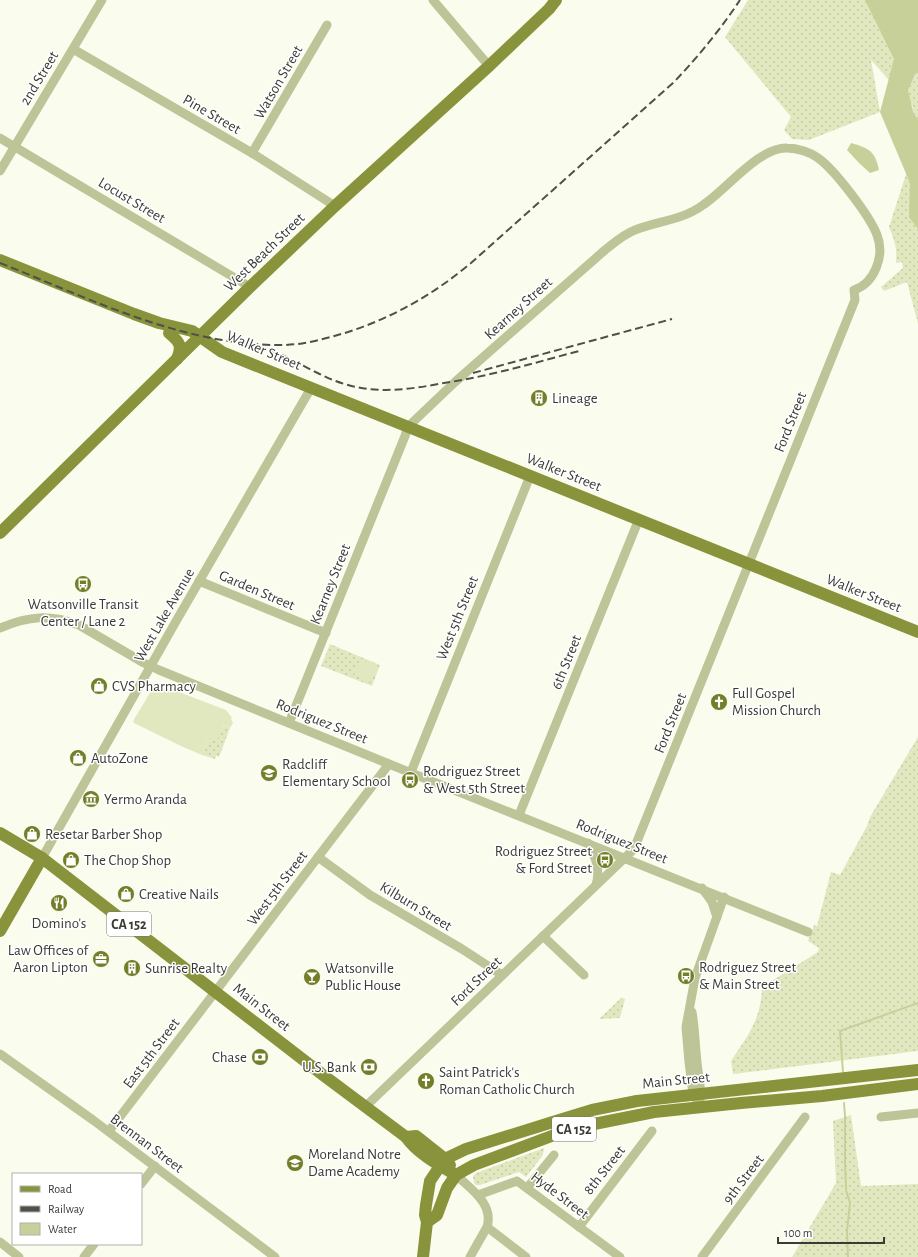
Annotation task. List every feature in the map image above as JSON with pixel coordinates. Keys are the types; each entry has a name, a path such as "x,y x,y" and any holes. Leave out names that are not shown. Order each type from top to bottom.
{"main road":[{"name":"West Beach Street","path":"0,533 250,287 335,206 489,66 549,9 556,0"},
{"name":"Walker Street","path":"0,260 134,314 159,323 192,331 222,352 918,632"},
{"path":"0,266 170,333 187,337 201,336"},
{"path":"170,333 181,349 177,360"},
{"name":"Main Street","path":"0,833 42,858 406,1137 411,1144 443,1163"},
{"path":"0,931 42,858"},
{"name":"Main Street","path":"443,1163 466,1149 592,1110 637,1101 918,1070"},
{"name":"Main Street","path":"406,1137 416,1136 430,1147 443,1163 456,1175 492,1157 557,1134 594,1124 654,1112 822,1096 918,1084"},
{"path":"430,1147 466,1149"},
{"path":"423,1257 427,1222 425,1215 430,1181 443,1163"},
{"path":"427,1222 437,1215 447,1188 456,1175"}],"street":[{"name":"2nd Street","path":"0,171 102,0"},
{"path":"433,0 489,66"},
{"name":"Watson Street","path":"252,153 327,25"},
{"name":"Pine Street","path":"73,49 252,153 335,206"},
{"name":"Locust Street","path":"0,138 250,287"},
{"name":"Kearney Street","path":"289,723 408,427 456,382 605,250 634,230 676,218 694,211 712,199 755,161 776,149 786,148 806,152 819,159 831,170 865,214 877,235 880,247 876,268"},
{"name":"Ford Street","path":"365,1107 634,849 855,300 854,290 865,286 876,268"},
{"name":"West Lake Avenue","path":"42,858 311,388"},
{"name":"West 5th Street","path":"411,772 530,476"},
{"name":"6th Street","path":"519,815 639,519"},
{"name":"Garden Street","path":"200,581 326,633"},
{"name":"Rodriguez Street","path":"0,628 14,622 41,616 68,621 85,628 151,667 808,932"},
{"name":"West 5th Street","path":"216,991 389,764"},
{"path":"588,843 598,865 599,875 595,887"},
{"name":"Kilburn Street","path":"318,856 367,893 462,949 502,975"},
{"path":"702,888 712,902 717,917"},
{"path":"699,1107 689,1062 686,1026 696,972 724,897"},
{"path":"543,936 584,975"},
{"name":"East 5th Street","path":"109,1131 216,991"},
{"name":"Brennan Street","path":"0,1054 69,1101 275,1257"},
{"path":"881,1117 918,1114"},
{"name":"9th Street","path":"702,1257 805,1117"},
{"name":"8th Street","path":"579,1227 652,1132"},
{"path":"527,1188 554,1155"},
{"path":"142,1183 155,1166"},
{"path":"456,1175 478,1195 488,1212 489,1222 470,1257"},
{"name":"Hyde Street","path":"478,1195 517,1181 620,1257"},
{"path":"487,1227 526,1257"},
{"path":"0,1242 19,1257"},
{"path":"84,1257 93,1245"}],"shaded area":[{"path":"748,0 918,0 918,324 907,282 884,291 881,287 903,268 902,262 896,263 895,245 889,227 909,165 901,129 913,107 871,60 880,112 809,140 792,139 784,130 791,117 725,37"},
{"path":"330,644 380,665 372,686 321,666"},
{"path":"360,659 378,666 371,682 354,675"},
{"path":"158,684 226,710 232,718 233,723 230,728 225,725 223,726 217,741 209,738 202,755 134,723 133,721 153,688"},
{"path":"225,725 230,728 219,757 216,756 215,759 202,755 209,738"},
{"path":"918,737 918,1051 733,1074 731,1061 748,1035 756,1018 761,999 762,987 818,952 819,948 808,941 814,925 817,926 831,872 840,875 867,826 870,817"},
{"path":"621,998 625,999 620,1018 599,1019"},
{"path":"851,1115 861,1186 918,1184 918,1257 792,1257 836,1183 833,1121"},
{"path":"544,1148 543,1155 526,1177 519,1172 480,1185 476,1185 474,1183 473,1176 476,1173"}],"water":[{"path":"865,0 918,0 918,73 915,74 908,90 913,112 918,120 918,229 909,217 910,183 880,112 894,59"},
{"path":"851,143 870,151 875,158 879,170 870,173 859,163 847,150"}],"waterway":[{"path":"843,1072 840,1031 918,1003"},
{"path":"844,1103 846,1190 850,1203 847,1231 848,1257"}],"railway":[{"path":"0,263 139,318 212,338 248,344 286,345 310,342 365,326 413,304 443,285 471,263 673,83 725,22 740,0"},
{"path":"473,373 672,319"},
{"path":"259,347 282,355 326,377 348,385 360,388 384,390 420,387 478,377 579,351"}],"place":[{"name":"Lineage","path":"539,398"},
{"name":"Watsonville Transit Center / Lane 2","path":"83,584"},
{"name":"CVS Pharmacy","path":"99,686"},
{"name":"Full Gospel Mission Church","path":"719,702"},
{"name":"AutoZone","path":"78,758"},
{"name":"Radcliff Elementary School","path":"269,773"},
{"name":"Rodriguez Street & West 5th Street","path":"410,780"},
{"name":"Yermo Aranda","path":"91,799"},
{"name":"Resetar Barber Shop","path":"32,834"},
{"name":"The Chop Shop","path":"71,860"},
{"name":"Rodriguez Street & Ford Street","path":"605,860"},
{"name":"Creative Nails","path":"126,894"},
{"name":"Domino's","path":"59,903"},
{"name":"Law Offices of Aaron Lipton","path":"101,959"},
{"name":"Sunrise Realty","path":"132,968"},
{"name":"Rodriguez Street & Main Street","path":"686,976"},
{"name":"Watsonville Public House","path":"312,977"},
{"name":"Chase","path":"260,1057"},
{"name":"U.S. Bank","path":"369,1067"},
{"name":"Saint Patrick's Roman Catholic Church","path":"426,1081"},
{"name":"Moreland Notre Dame Academy","path":"295,1163"}]}
